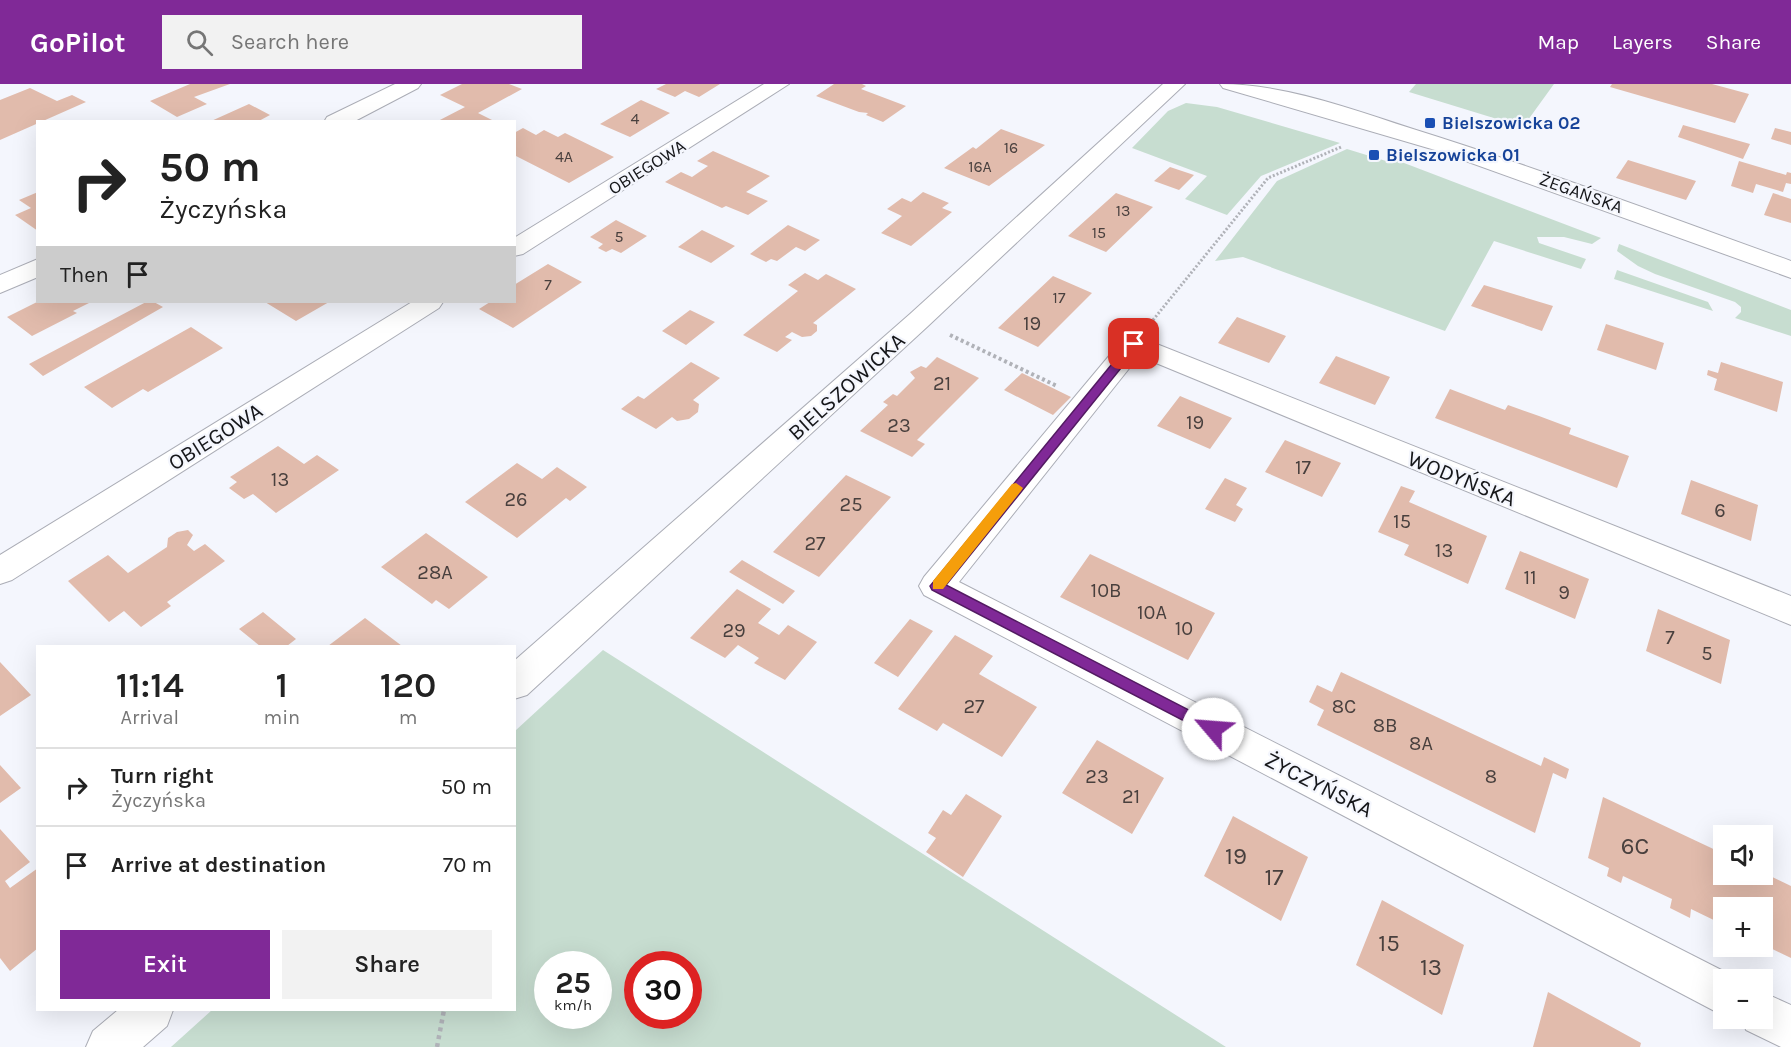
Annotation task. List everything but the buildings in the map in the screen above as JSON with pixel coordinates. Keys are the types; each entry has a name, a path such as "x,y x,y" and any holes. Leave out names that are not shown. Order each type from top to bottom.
{"street":[{"path":"338,120 411,84"},
{"name":"OBIEGOWA","path":"516,248 779,84"},
{"name":"BIELSZOWICKA","path":"516,682 919,320 1175,84"},
{"name":"ŻEGAŃSKA","path":"1230,84 1378,125 1515,170 1791,270"},
{"path":"0,285 36,268"},
{"name":"OBIEGOWA","path":"0,572 428,303"},
{"name":"ŻYCZYŃSKA","path":"1134,344 936,586 1713,988"},
{"name":"WODYŃSKA","path":"1134,344 1791,611"},
{"path":"109,1047 150,1011"},
{"path":"1773,1020 1791,1029"}],"path":[{"path":"1134,344 1268,178 1342,147"},
{"path":"919,320 1087,400"},
{"path":"437,1047 444,1011"}],"green space":[{"path":"1416,84 1554,84 1523,127 1409,92"},
{"path":"1186,103 1217,107 1340,143 1261,176 1227,215 1185,199 1207,176 1132,148 1168,111"},
{"path":"1347,149 1386,161 1391,158 1601,238 1592,244 1564,237 1537,237 1539,243 1586,259 1581,269 1494,241 1445,331 1243,257 1215,261 1277,181"},
{"path":"1619,244 1791,310 1791,336 1735,318 1741,312 1741,307 1735,302 1638,266 1617,251"},
{"path":"1617,270 1708,302 1713,311 1614,279"},
{"path":"603,650 1226,1047 171,1047 211,1011 516,1011 516,730"}],"slow traffic":[{"path":"938,585 1016,488"}],"place":[{"name":"Bielszowicka 02","path":"1430,123"},
{"name":"Bielszowicka 01","path":"1374,155"}],"route":[{"path":"1134,344 936,586 1213,729"}]}
